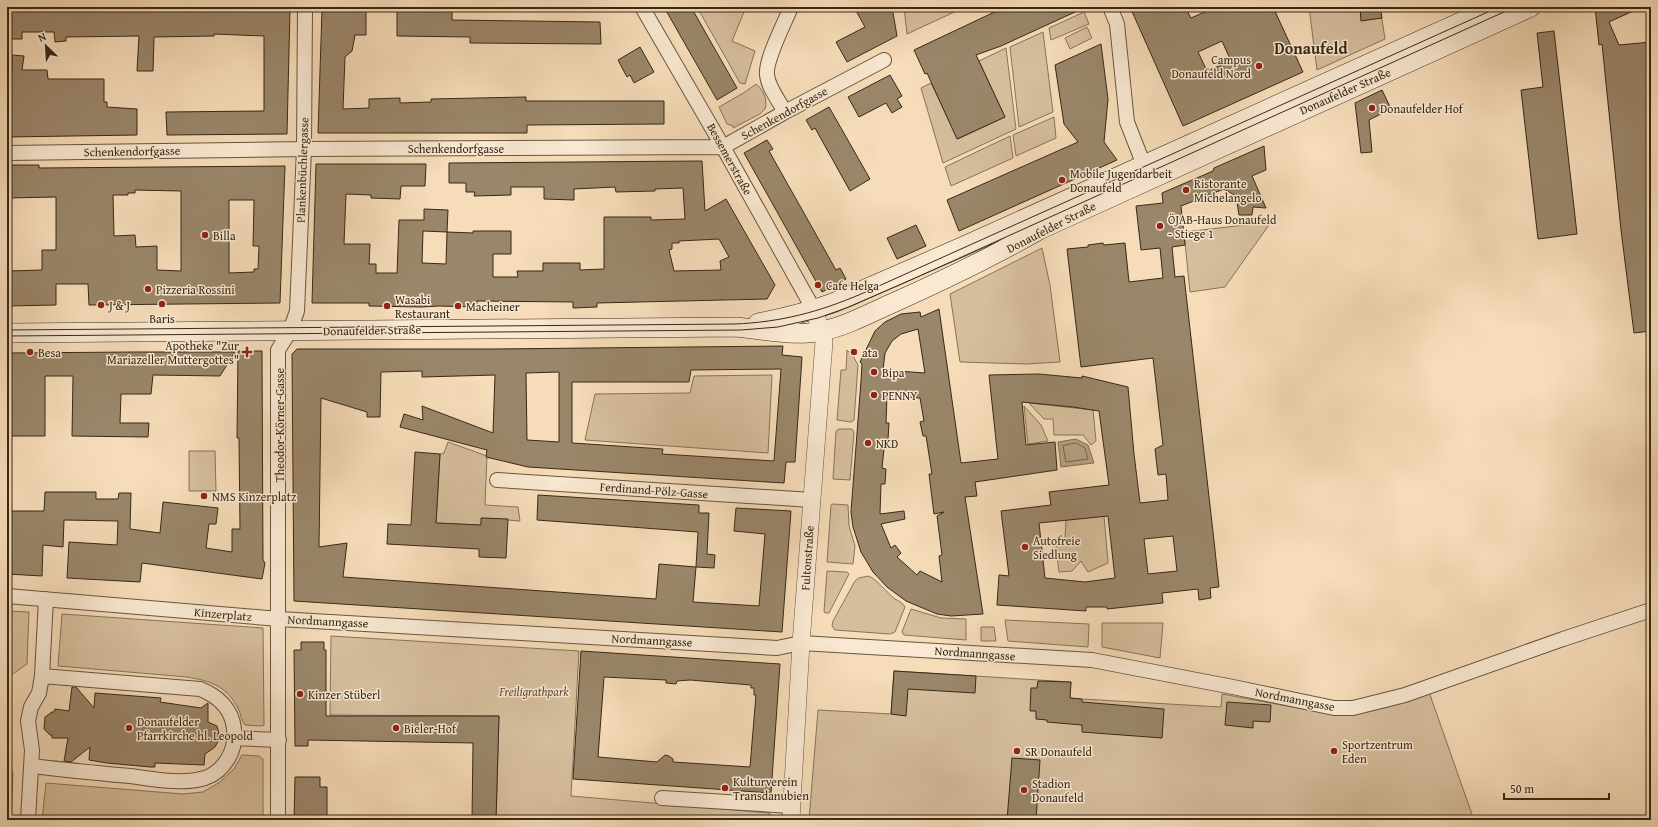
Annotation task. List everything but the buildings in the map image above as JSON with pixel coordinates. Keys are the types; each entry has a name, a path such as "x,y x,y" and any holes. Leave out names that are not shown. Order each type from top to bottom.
{"main road":[{"name":"Donaufelder Straße","path":"7,333 737,327 802,333 822,332 843,325 982,262 1146,172 1494,7"},
{"name":"Donaufelder Straße","path":"737,327 814,311 964,246 1146,172 1532,7"}],"street":[{"name":"Plankenbüchlergasse","path":"290,331 297,311 304,149 306,7"},
{"name":"Bessemerstraße","path":"642,7 723,147 814,311"},
{"path":"785,112 768,81 766,74 772,51 791,7"},
{"path":"1110,7 1117,24 1127,122 1146,172"},
{"name":"Schenkendorfgasse","path":"7,152 723,147 785,112 884,60"},
{"name":"Fultonstraße","path":"791,813 801,643 824,342 814,311"},
{"name":"Theodor-Körner-Gasse","path":"279,619 278,350 290,331"},
{"name":"Ferdinand-Pölz-Gasse","path":"497,480 812,500"},
{"name":"Kinzerplatz","path":"7,596 279,619"},
{"path":"28,820 32,750 28,721 31,708 39,692 42,676 46,599"},
{"name":"Nordmanngasse","path":"279,619 777,648 801,643 1092,660 1334,708 1359,706 1405,695 1563,639 1651,610"},
{"path":"278,820 279,619"},
{"path":"32,766 159,779 193,780 207,777 219,770 228,758 234,738 233,721 222,702 211,694 200,689 42,676"},
{"path":"234,738 279,740"},
{"path":"662,798 791,813"}],"green space":[{"path":"697,7 746,7 732,41 755,51 745,84 740,83"},
{"path":"904,7 965,7 907,34"},
{"path":"1309,7 1380,7 1385,39 1317,70"},
{"path":"1084,12 1089,24 1051,40 1049,28"},
{"path":"1087,27 1092,38 1070,49 1065,38"},
{"path":"1043,32 1053,112 1019,127 1010,47"},
{"path":"1006,48 1016,129 943,163 921,88 931,83 958,139 1005,117 979,61"},
{"path":"756,84 764,95 766,102 765,109 760,114 733,128 733,126 727,124 719,107"},
{"path":"1054,117 1056,138 1016,156 1013,135"},
{"path":"1010,136 1013,158 951,186 945,167"},
{"path":"1271,222 1225,287 1190,292 1184,232"},
{"path":"1042,248 1050,285 1060,362 1026,364 960,362 950,294"},
{"path":"847,350 853,356 858,365 854,420 851,422 837,420 841,370 846,370"},
{"path":"772,375 768,453 585,440 595,394 690,393 694,376"},
{"path":"1029,403 1093,410 1096,441 1091,445 1083,435 1054,435 1053,419 1044,419"},
{"path":"1024,406 1041,425 1048,441 1028,444"},
{"path":"839,429 852,429 854,432 850,480 833,479 836,431"},
{"path":"448,442 487,456 485,505 518,507 520,521 482,518 481,525 436,523 440,454 444,453"},
{"path":"189,451 215,451 216,491 189,491"},
{"path":"831,505 848,505 849,526 855,546 853,564 827,562"},
{"path":"1104,516 1108,563 1088,572 1081,561 1072,571 1059,572 1056,547 1065,538 1066,520"},
{"path":"827,571 847,572 849,574 829,613 825,613 824,611"},
{"path":"868,576 905,607 895,632 890,634 835,630 832,626 833,621 855,581 859,578"},
{"path":"911,609 941,618 966,619 966,640 904,635 902,632"},
{"path":"7,611 29,612 27,664 7,678"},
{"path":"62,614 263,628 264,725 245,725 238,708 228,694 217,686 203,680 187,677 58,666"},
{"path":"1005,620 1089,624 1088,647 1008,641"},
{"path":"1102,623 1163,623 1160,658 1102,647"},
{"path":"981,627 994,627 996,641 981,641"},
{"name":"Freiligrathpark","path":"331,636 579,651 571,796 770,813 769,820 496,820 499,716 330,715"},
{"name":"SR Donaufeld","path":"894,671 1071,682 1070,698 1082,699 1221,707 1222,694 1336,715 1384,708 1429,692 1474,820 809,820 818,710 891,714"},
{"path":"242,755 259,756 263,759 263,820 42,820 46,783 183,794 203,792 220,782 234,769"},
{"path":"7,764 13,773 11,820 7,820"}],"water":[{"path":"1076,439 1088,445 1094,463 1061,467 1058,442"}],"tram line":[{"path":"7,330 735,324 768,321 800,315 830,306 861,294 1499,7"},
{"path":"7,336 741,330 778,327 818,318 849,307 1515,7"}],"place":[{"name":"Campus Donaufeld Nord","path":"1259,66"},
{"name":"Donaufelder Hof","path":"1372,108"},
{"name":"Mobile Jugendarbeit Donaufeld","path":"1062,180"},
{"name":"Ristorante Michelangelo","path":"1186,190"},
{"name":"ÖJAB-Haus Donaufeld - Stiege 1","path":"1160,226"},
{"name":"Billa","path":"205,235"},
{"name":"Cafe Helga","path":"818,285"},
{"name":"Pizzeria Rossini","path":"148,289"},
{"name":"Baris","path":"162,304"},
{"name":"J & J","path":"101,305"},
{"name":"Wasabi Restaurant","path":"387,306"},
{"name":"Macheiner","path":"458,306"},
{"name":"Besa","path":"30,352"},
{"name":"Apotheke \"Zur Mariazeller Muttergottes\"","path":"247,352"},
{"name":"ata","path":"854,352"},
{"name":"Bipa","path":"874,372"},
{"name":"PENNY","path":"874,395"},
{"name":"NKD","path":"868,443"},
{"name":"NMS Kinzerplatz","path":"204,496"},
{"name":"Autofreie Siedlung","path":"1025,547"},
{"name":"Kinzer Stüberl","path":"300,694"},
{"name":"Donaufelder Pfarrkirche hl. Leopold","path":"129,728"},
{"name":"Bieler-Hof","path":"396,728"},
{"name":"SR Donaufeld","path":"1017,751"},
{"name":"Sportzentrum Eden","path":"1334,751"},
{"name":"Kulturverein Transdanubien","path":"725,788"},
{"name":"Stadion Donaufeld","path":"1024,790"}],"district":[{"name":"Donaufeld","path":"1311,48"}]}
